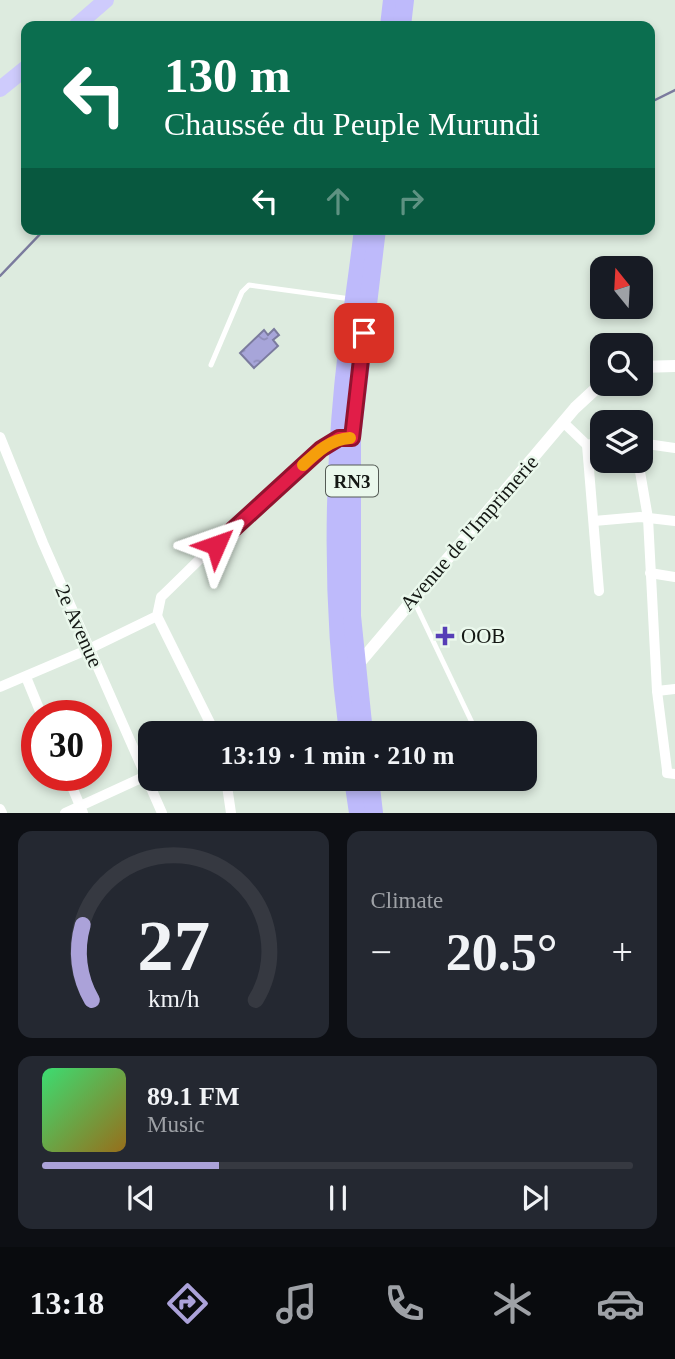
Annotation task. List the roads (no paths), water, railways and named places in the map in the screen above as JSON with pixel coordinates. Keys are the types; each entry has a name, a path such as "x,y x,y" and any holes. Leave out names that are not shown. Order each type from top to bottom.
{"highway":[{"path":"389,21 391,0"},
{"path":"403,21 405,0"},
{"name":"RN3","path":"346,721 336,618 354,299 362,235"},
{"name":"RN3","path":"362,721 355,667 345,438 376,235"},
{"path":"355,791 358,813"},
{"path":"371,791 374,813"}],"main road":[{"path":"82,21 106,0"},
{"path":"0,89 21,72"}],"street":[{"path":"653,367 675,366"},
{"name":"Avenue de l'Imprimerie","path":"342,687 355,667 413,598 590,395"},
{"path":"564,422 587,445 599,591"},
{"name":"2e Avenue","path":"0,437 89,649 138,754"},
{"path":"209,721 157,616 161,597 321,449 345,438"},
{"path":"653,444 675,447"},
{"path":"640,473 648,518 657,691 667,771 675,774"},
{"path":"594,521 648,518 675,521"},
{"path":"650,573 675,577"},
{"path":"0,687 157,616"},
{"path":"26,677 35,700"},
{"path":"657,691 675,689"},
{"path":"65,813 81,810 138,780"},
{"path":"73,791 81,810"},
{"name":"2e Avenue","path":"154,791 162,813"},
{"path":"228,791 231,813"}],"lane":[{"path":"211,365 242,292 249,285 354,299"},
{"path":"413,598 471,721"}],"water":[{"path":"274,329 279,335 273,340 278,346 254,368 240,353 264,330 268,335"}],"waterway":[{"path":"655,100 675,90"},
{"path":"0,276 39,235"}],"place":[{"name":"OOB","path":"445,636"}]}
